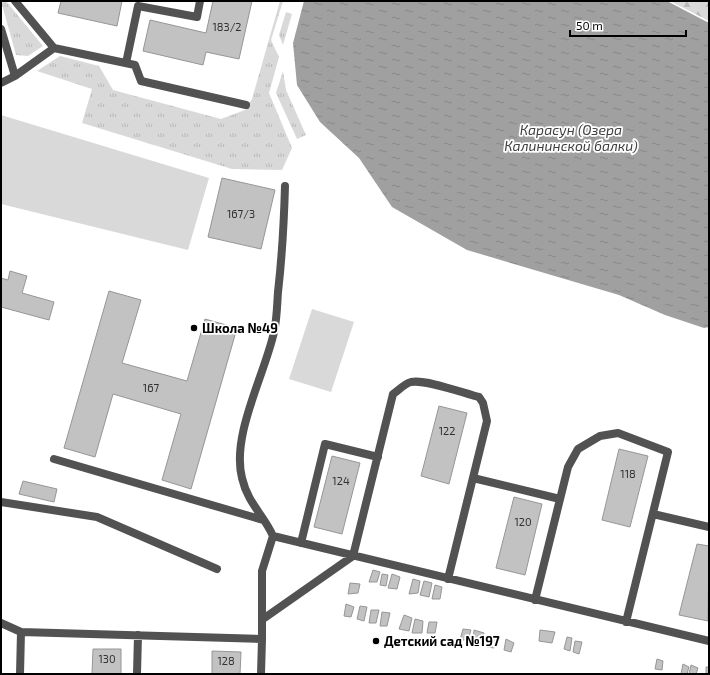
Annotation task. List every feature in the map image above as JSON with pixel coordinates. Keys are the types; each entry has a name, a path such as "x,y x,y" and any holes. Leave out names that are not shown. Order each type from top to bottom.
{"lane":[{"path":"15,1 54,48 134,65 142,82 246,105"},
{"path":"126,63 139,4 197,17 200,1"},
{"path":"1,29 15,76"},
{"path":"1,83 15,76 54,48"},
{"path":"261,674 263,619 262,571 273,536 269,526 250,501 241,478 240,456 242,436 275,331 283,249 285,186"},
{"path":"263,619 353,556 393,394 406,384 413,382 439,386 479,398 483,403 487,421 448,579"},
{"path":"535,600 568,467 578,449 600,436 618,433 668,452 626,622"},
{"path":"301,543 325,444 378,457"},
{"path":"54,459 263,520"},
{"path":"473,478 560,499"},
{"path":"1,502 97,517 217,569"},
{"path":"653,514 709,527"},
{"path":"273,536 709,642"},
{"path":"1,623 21,632 262,639"},
{"path":"20,674 21,632"},
{"path":"137,674 138,635"}],"green space":[{"path":"1,1 6,1 43,46 28,56 16,55"},
{"path":"280,1 283,1 271,40 279,57 269,93 292,148 282,170 232,169 82,123 92,89 37,71 60,56 99,66 113,90 221,119 245,110 252,99"},
{"path":"670,1 709,1 709,21"},
{"path":"286,12 292,14 283,45 279,35"},
{"path":"283,71 286,90 306,135 297,139 276,93"},
{"path":"1,115 209,178 188,250 1,204"},
{"path":"312,309 354,322 331,392 289,379"}],"water":[{"name":"Карасун (Озера Калининской балки)","path":"304,1 667,1 709,23 709,327 704,328 665,315 619,295 467,250 392,207 359,158 320,122 297,85 293,43"}],"building":[{"path":"61,1 122,1 117,26 58,13"},
{"path":"213,1 252,1 239,59 206,52 203,65 143,51 150,20 206,33"},
{"path":"222,178 275,190 261,249 208,237"},
{"path":"10,271 27,276 22,293 54,302 49,320 1,307 1,278 8,280"},
{"path":"109,291 141,300 122,363 187,381 205,319 237,328 191,489 162,480 181,414 113,394 95,457 64,448"},
{"path":"439,406 467,413 449,484 421,476"},
{"path":"619,449 648,456 630,527 602,520"},
{"path":"332,456 360,463 342,534 314,527"},
{"path":"23,481 57,489 54,502 19,494"},
{"path":"514,497 542,504 525,575 496,568"},
{"path":"697,544 709,546 708,621 679,615"},
{"path":"373,570 380,572 377,582 369,582"},
{"path":"382,574 388,575 386,586 380,585"},
{"path":"392,574 400,577 397,589 388,588"},
{"path":"413,579 420,581 418,593 409,594"},
{"path":"424,581 432,583 429,597 420,595"},
{"path":"350,583 360,584 358,593 348,594"},
{"path":"435,585 442,587 440,599 432,599"},
{"path":"346,604 354,607 351,617 344,616"},
{"path":"360,606 367,607 364,621 357,619"},
{"path":"371,610 379,610 376,623 369,623"},
{"path":"382,612 390,613 387,626 380,626"},
{"path":"404,615 412,618 409,631 399,629"},
{"path":"415,619 423,621 422,633 412,633"},
{"path":"429,622 437,622 435,633 427,633"},
{"path":"463,629 471,630 468,640 460,640"},
{"path":"474,630 484,633 480,644 473,643"},
{"path":"540,630 555,632 552,643 539,641"},
{"path":"489,636 497,638 494,648 487,647"},
{"path":"567,637 572,638 570,651 564,649"},
{"path":"506,639 514,643 511,652 504,650"},
{"path":"575,641 582,642 579,654 573,652"},
{"path":"93,649 121,649 121,674 92,674"},
{"path":"212,651 241,652 240,674 212,674"},
{"path":"657,659 663,661 662,670 655,669"},
{"path":"683,664 689,667 687,674 681,674"},
{"path":"691,665 698,668 696,674 689,674"},
{"path":"706,667 709,667 709,674 706,674"}],"place":[{"name":"Школа №49","path":"194,328"},
{"name":"Детский сад №197","path":"376,641"}]}
